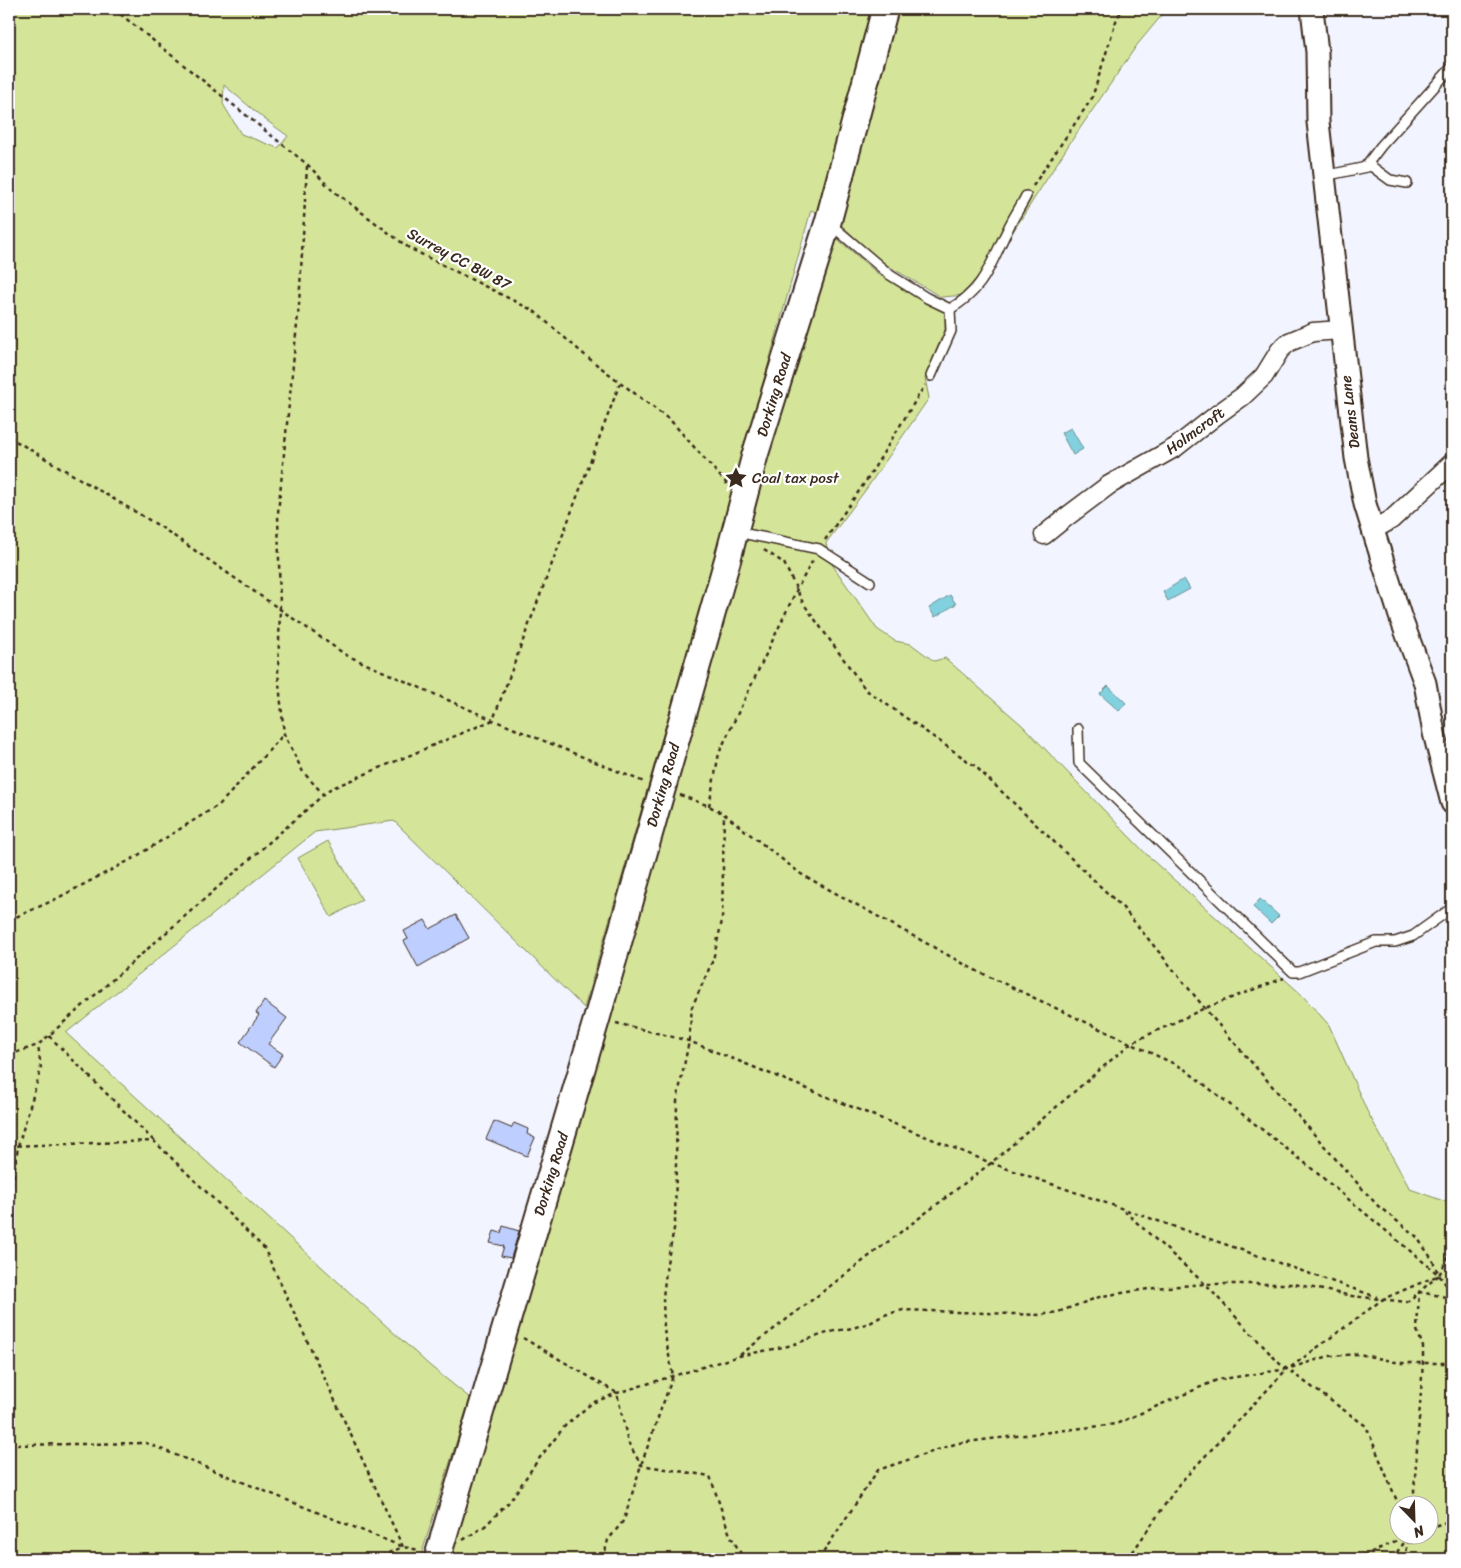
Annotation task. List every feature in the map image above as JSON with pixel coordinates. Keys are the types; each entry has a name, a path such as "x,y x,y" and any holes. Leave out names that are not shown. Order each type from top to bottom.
{"main road":[{"name":"Dorking Road","path":"438,1557 597,1018 728,558 754,455 828,222 885,9"}],"street":[{"name":"Deans Lane","path":"1312,9 1317,52 1318,122 1356,458 1365,504 1400,616 1424,683 1434,733 1452,802"},
{"name":"Holmcroft","path":"1044,536 1110,485 1176,447 1244,396 1264,376 1280,350 1289,342 1313,332 1341,330"},
{"path":"1373,530 1391,520 1452,463"}],"lane":[{"path":"1365,167 1381,146 1452,67"},
{"path":"1324,176 1365,167 1375,168 1390,180 1407,183"},
{"path":"828,222 890,275 942,306 950,308 973,293 984,278 1026,196"},
{"path":"931,376 951,331 950,308"},
{"path":"734,532 819,549 870,582"},
{"path":"1078,729 1079,763 1289,970 1296,973 1376,942 1395,942 1413,936 1452,908"}],"path":[{"name":"Surrey CC BW 87","path":"114,9 308,165 332,190 409,248 534,312 587,357 671,421 729,486"},
{"path":"1026,196 1092,98 1117,18 1123,9"},
{"path":"308,165 299,305 278,513 280,609 278,673 284,734 303,772 324,795"},
{"path":"709,806 719,753 798,589 819,549 868,478 931,376"},
{"path":"9,1055 38,1045 330,789 493,720 620,383"},
{"path":"9,437 161,527 346,655 493,720 662,789 709,806 724,814 801,874 973,969 1183,1068 1305,1164 1439,1275"},
{"path":"759,548 784,563 803,603 866,690 975,766 1123,908 1205,1008 1378,1206 1416,1236 1452,1293"},
{"path":"9,920 52,901 132,859 220,804 284,734"},
{"path":"603,1559 608,1540 624,1520 641,1465 673,1376 664,1330 663,1296 675,1224 677,1101 689,1041 692,1007 712,960 722,921 724,814"},
{"path":"739,1356 991,1163 1130,1043 1205,1008 1302,971"},
{"path":"597,1018 689,1041 991,1163 1383,1299"},
{"path":"48,1036 264,1248 403,1548"},
{"path":"9,1209 18,1146 41,1069 38,1045"},
{"path":"9,1146 154,1141"},
{"path":"1123,1210 1205,1284 1280,1364 1366,1426 1395,1496"},
{"path":"9,1445 146,1443 403,1548 438,1557 485,1526 510,1501 538,1460 565,1426 592,1403 618,1393 739,1356 788,1346 830,1332 870,1323 884,1315 903,1310 946,1310 1040,1315 1058,1312 1102,1296 1155,1288 1205,1284 1294,1284 1352,1296 1407,1302 1439,1275 1452,1250"},
{"path":"1128,1559 1179,1484 1287,1369 1383,1299 1439,1275"},
{"path":"1419,1292 1452,1298"},
{"path":"1414,1496 1424,1362 1422,1347 1416,1330 1419,1292"},
{"path":"505,1327 618,1393 628,1442 641,1465"},
{"path":"819,1559 878,1470 958,1443 1116,1424 1217,1380 1287,1369 1329,1356 1359,1354 1400,1363 1452,1363"},
{"path":"641,1465 710,1476 730,1535 744,1559"},
{"path":"1438,1525 1452,1520"},
{"path":"1356,1559 1388,1545"},
{"path":"1392,1559 1402,1546"},
{"path":"1405,1559 1407,1546"},
{"path":"374,1559 403,1548"}],"green space":[{"path":"9,9 1167,9 1137,45 1070,143 996,258 966,295 941,297 880,261 837,221 811,210 724,524 584,1008 394,821 315,832 66,1033 429,1365 470,1398 420,1559 9,1559","holes":["224,85 263,118 288,136 278,148 241,134 223,104"]},
{"path":"834,236 877,273 945,313 945,329 925,378 929,398 867,488 826,543 829,560 877,629 895,641 911,644 934,661 945,658 1022,725 1151,859 1301,994 1329,1025 1367,1111 1410,1189 1452,1204 1452,1559 451,1559 519,1326 827,238"},
{"path":"328,841 362,900 331,917 298,858"}],"water":[{"path":"1071,428 1083,449 1073,455 1061,433"},
{"path":"1184,579 1190,589 1168,601 1163,592"},
{"path":"950,595 956,604 935,617 929,608"},
{"path":"1108,686 1126,703 1119,711 1100,694"},
{"path":"1260,899 1279,916 1271,924 1253,907"}],"building":[{"path":"456,915 469,938 418,967 404,941 408,939 404,931 425,920 430,929"},
{"path":"264,1001 287,1018 268,1044 283,1054 274,1067 240,1042 259,1015 256,1013"},
{"path":"494,1121 511,1128 514,1123 528,1129 527,1134 535,1138 527,1156 486,1139"},
{"path":"503,1226 519,1231 511,1258 501,1256 504,1246 490,1243 494,1231 501,1233"}],"place":[{"name":"Coal tax post","path":"736,478"}]}
